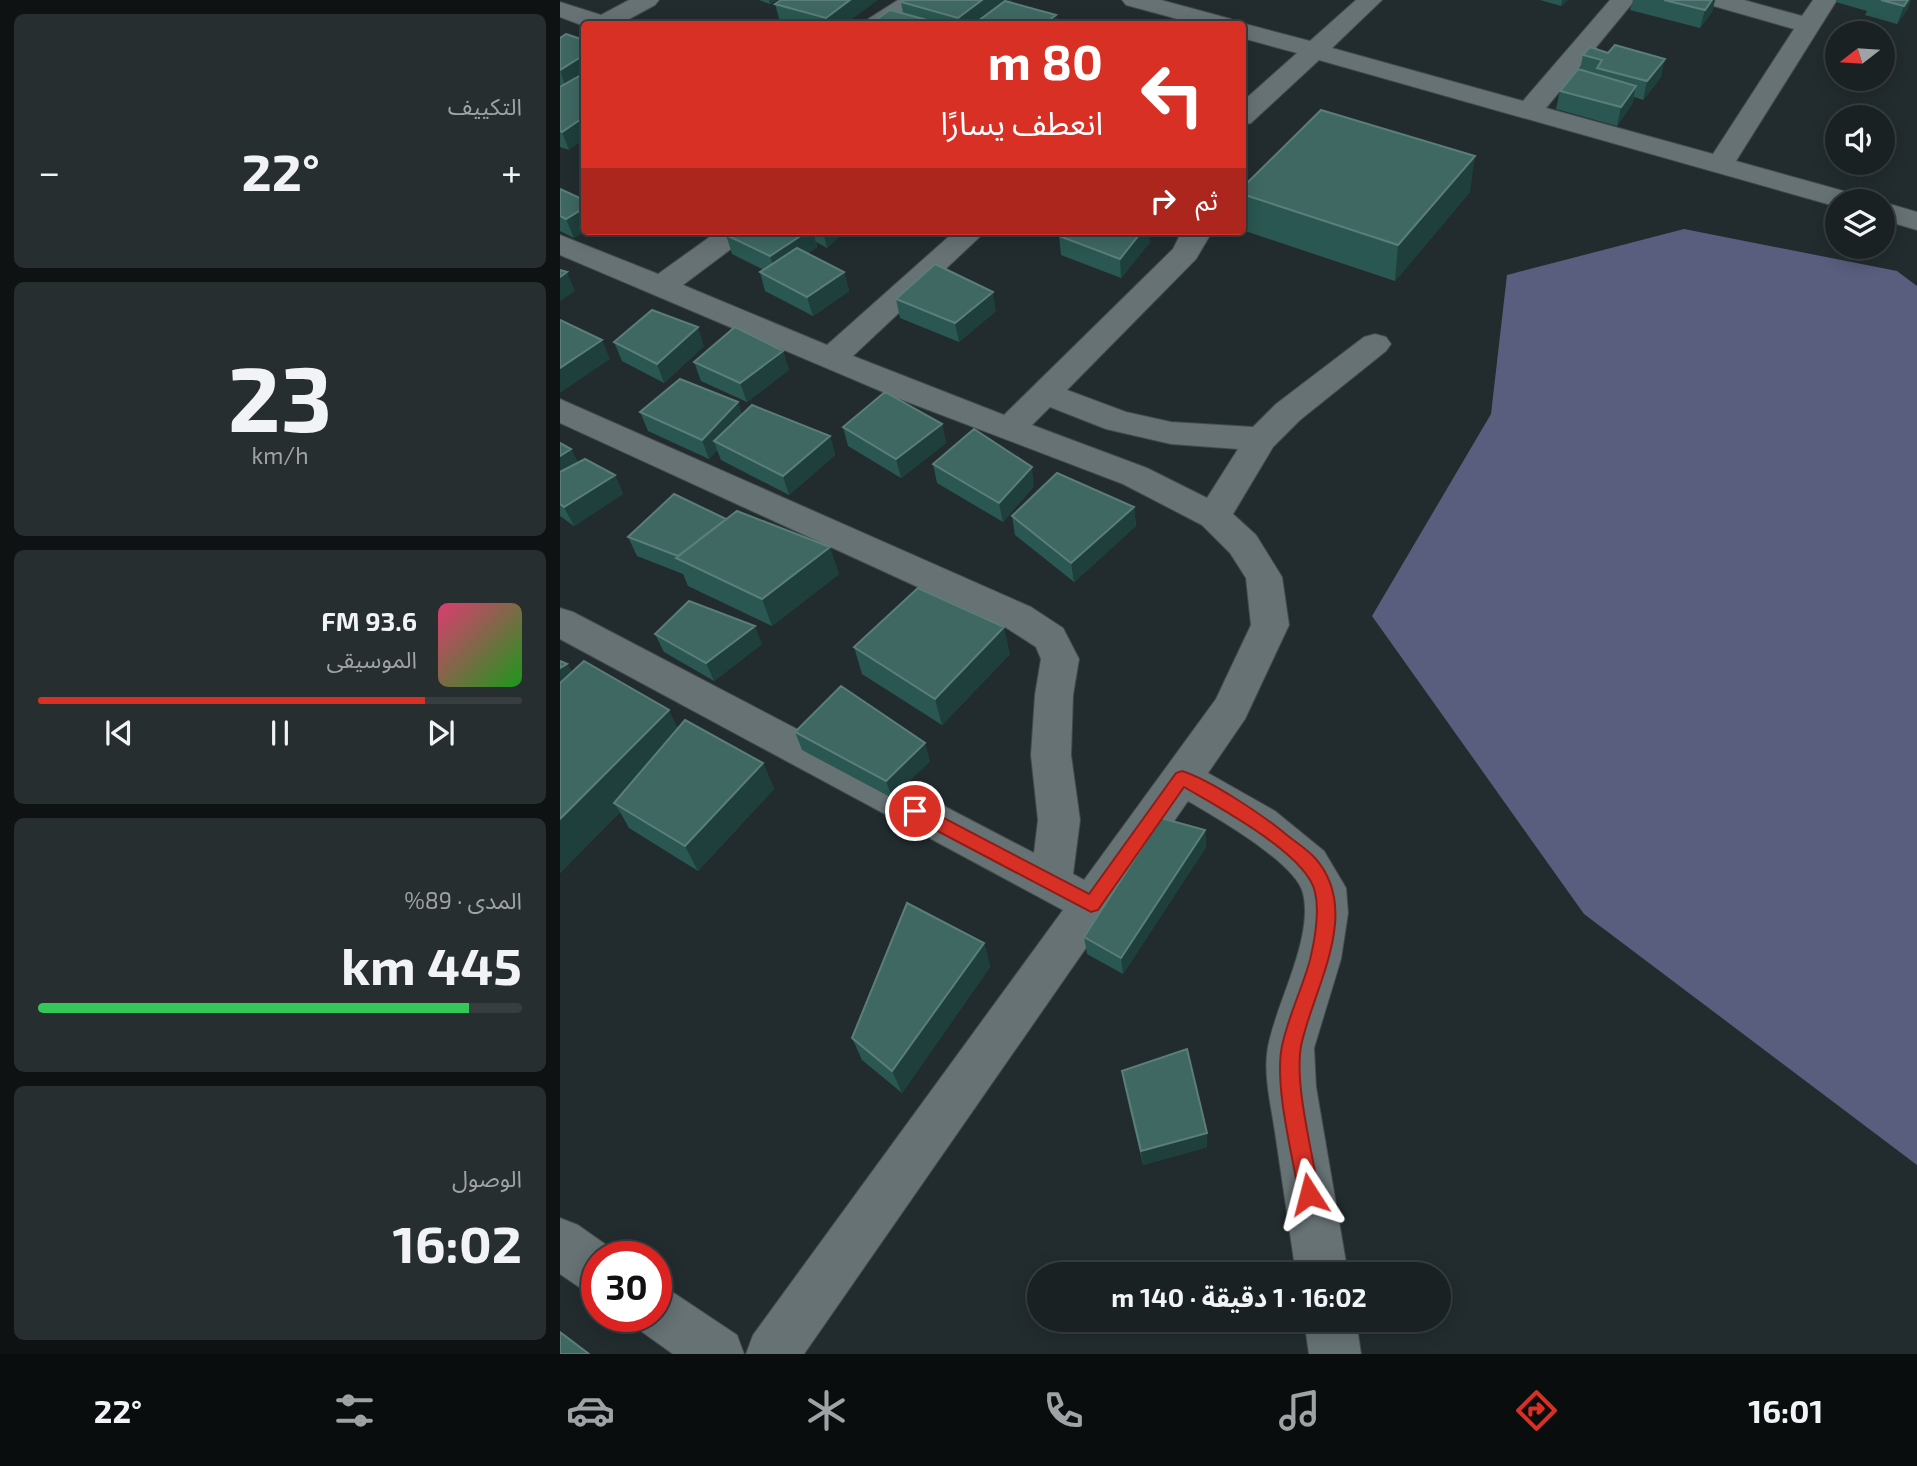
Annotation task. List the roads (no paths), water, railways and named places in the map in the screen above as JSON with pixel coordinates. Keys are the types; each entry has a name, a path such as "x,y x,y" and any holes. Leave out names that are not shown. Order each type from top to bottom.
{"street":[{"path":"560,9 609,21 647,0"},
{"path":"882,21 915,0"},
{"path":"1246,113 1370,0"},
{"path":"1529,111 1623,0"},
{"path":"1718,0 1809,26"},
{"path":"1720,165 1825,0"},
{"path":"1135,5 1208,21"},
{"path":"1246,31 1825,195"},
{"path":"1895,214 1917,220"},
{"path":"660,287 732,235"},
{"path":"831,359 968,235"},
{"path":"1009,429 1186,253 1193,235"},
{"path":"560,244 831,359 1135,476 1214,516 1243,544 1264,577 1270,625 1231,708 772,1354"},
{"path":"1214,516 1261,439 1288,412 1375,344"},
{"path":"1045,393 1118,421 1171,433 1261,439"},
{"path":"560,410 1018,617 1050,638 1060,659 1054,695 1051,755 1059,820 1051,883"},
{"path":"560,622 1091,905"},
{"path":"1182,778 1260,823 1309,864 1324,888 1326,913 1319,959 1291,1048 1292,1087 1320,1262"},
{"path":"560,1243 581,1258"},
{"path":"672,1322 718,1354"},
{"path":"1332,1332 1335,1354"}],"water":[{"path":"1684,229 1825,257 1825,259 1897,271 1917,286 1917,1165 1584,914 1372,616 1491,414 1507,275"}]}
